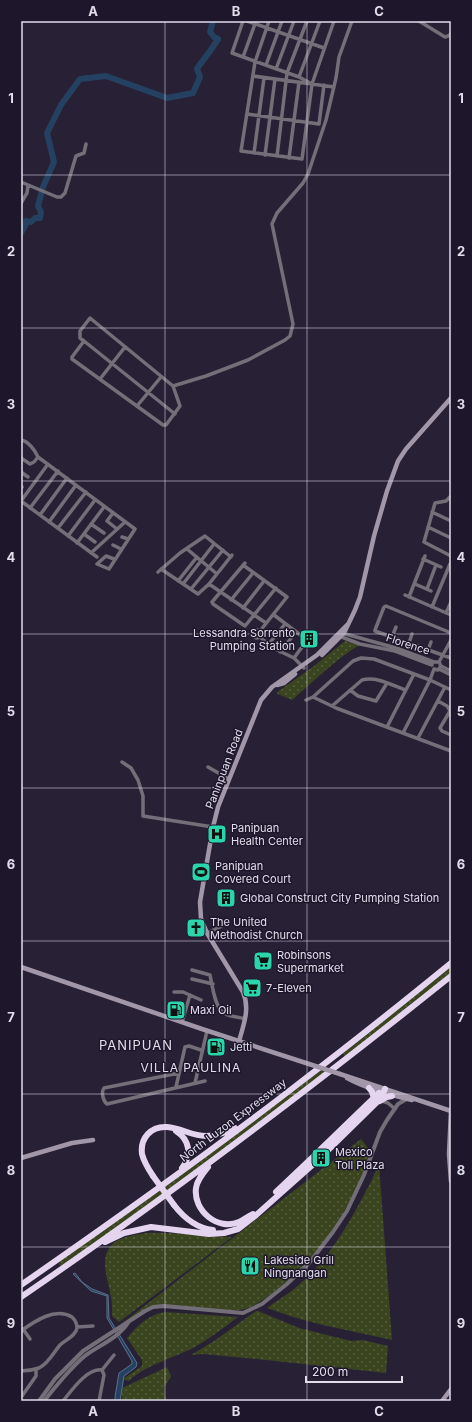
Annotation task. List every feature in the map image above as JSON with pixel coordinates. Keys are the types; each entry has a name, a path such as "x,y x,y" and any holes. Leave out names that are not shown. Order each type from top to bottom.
{"highway":[{"name":"North Luzon Expressway","path":"21,1285 168,1181 249,1121 334,1057 451,963"},
{"name":"North Luzon Expressway","path":"21,1297 219,1156 366,1044 451,976"},
{"path":"369,1088 373,1093 373,1103"},
{"path":"322,1152 373,1103 382,1090"},
{"path":"373,1103 392,1096"},
{"path":"247,1223 224,1231 204,1229 187,1219 174,1205 153,1176 142,1155 143,1142 147,1135 154,1130 170,1128 190,1134 211,1136 227,1132 249,1121"},
{"path":"168,1181 186,1163 189,1152 183,1136 170,1128"},
{"path":"219,1156 202,1173 198,1181 196,1198 199,1206 204,1214 219,1223 237,1223 253,1214"},
{"path":"85,1252 116,1236 143,1229 160,1228 209,1234 224,1233 238,1229 247,1223 316,1158 245,1222 236,1227"}],"main road":[{"name":"Paninpuan Road","path":"239,1041 246,1019 247,1006 244,994 207,933 201,919 200,902 218,807 262,700 272,687 303,666 341,635 348,624 360,597 374,536 387,491 398,461 406,449 451,398"},
{"path":"21,967 207,1031 340,1074 382,1090 451,1110 449,1154 451,1181"},
{"path":"340,1074 369,1088 382,1090 392,1096 407,1097"},
{"path":"21,1158 72,1143 93,1140"},
{"path":"442,1401 451,1389"}],"street":[{"path":"243,21 232,53 299,77 312,84"},
{"path":"247,21 256,22 266,28 324,48"},
{"path":"269,21 255,62 242,152 302,159 312,84 334,21"},
{"path":"266,65 282,21"},
{"path":"276,69 294,21"},
{"path":"277,156 287,73 307,21"},
{"path":"299,77 320,21"},
{"path":"173,386 248,360 290,336 293,324 272,224 275,216 303,183 308,174 326,120 339,57 352,21"},
{"path":"419,21 445,36 448,37 451,34"},
{"path":"243,57 256,22"},
{"path":"253,76 334,87"},
{"path":"254,153 264,78"},
{"path":"265,155 275,79"},
{"path":"289,158 299,82"},
{"path":"247,114 319,124 324,85"},
{"path":"21,182 57,197 61,197 64,195 76,156 84,153 86,144"},
{"path":"21,203 27,193 28,185"},
{"path":"84,341 72,356 72,359 163,425 166,424 175,414 180,406 173,386 90,318 80,331 80,338 84,341 149,392 175,414"},
{"path":"100,378 125,347"},
{"path":"137,406 161,377"},
{"path":"21,440 24,440 33,449 38,457 104,507 140,531"},
{"path":"21,465 22,459 32,464 38,457"},
{"path":"48,464 21,501 97,557"},
{"path":"30,508 58,471"},
{"path":"21,472 28,477"},
{"path":"40,515 67,478"},
{"path":"49,522 76,485"},
{"path":"58,528 86,492"},
{"path":"446,501 451,496"},
{"path":"68,536 95,500"},
{"path":"451,503 446,501 435,503 424,542 451,555"},
{"path":"77,543 104,507"},
{"path":"432,512 451,521"},
{"path":"113,513 107,521 117,529"},
{"path":"91,553 126,522"},
{"path":"91,524 104,533"},
{"path":"428,527 451,538"},
{"path":"97,564 111,571 114,559 135,529"},
{"path":"84,534 95,542"},
{"path":"206,535 214,544 232,556 199,594 159,571 187,548 206,535"},
{"path":"122,537 128,540"},
{"path":"183,584 214,544"},
{"path":"113,545 121,549"},
{"path":"187,548 217,574"},
{"path":"191,589 223,550"},
{"path":"93,567 106,556 114,559"},
{"path":"178,581 197,557"},
{"path":"409,597 424,557 441,567"},
{"path":"260,637 260,631 287,597 276,588 253,573 244,564 212,603 245,626 276,588"},
{"path":"432,607 449,571 450,564"},
{"path":"415,584 429,590 436,565"},
{"path":"231,600 253,573"},
{"path":"243,608 264,581"},
{"path":"209,584 266,623"},
{"path":"405,595 451,615"},
{"path":"446,613 451,602"},
{"path":"451,633 386,606 384,607 375,630 451,658"},
{"path":"274,615 307,641 294,658"},
{"path":"268,645 285,624"},
{"path":"392,637 396,627"},
{"path":"260,631 256,630 253,633 254,637 260,637 268,645 294,658 303,666"},
{"path":"280,652 296,632"},
{"path":"409,643 412,634"},
{"name":"Florence","path":"341,635 354,636 395,652 433,663 451,671"},
{"name":"Florence","path":"341,635 352,641 375,644"},
{"path":"352,641 354,636"},
{"path":"434,670 440,666 451,640"},
{"path":"428,650 431,642"},
{"path":"306,700 312,697 353,661 360,658 374,659 430,680 451,690"},
{"path":"403,732 430,680 434,670 433,663"},
{"name":"Florence","path":"440,666 451,675"},
{"path":"387,727 414,674"},
{"path":"332,706 365,679 387,683 405,690"},
{"path":"350,690 358,696 376,701 387,683"},
{"path":"418,738 445,687"},
{"path":"312,697 451,751"},
{"path":"438,701 447,706 451,711 440,728 442,731 451,735"},
{"path":"122,762 131,768 138,780 143,796 143,816 213,827"},
{"path":"208,768 229,779"},
{"path":"207,933 222,926"},
{"path":"192,970 209,974 213,984 215,998 221,1011 227,1015 246,1019"},
{"path":"192,979 213,984"},
{"path":"174,992 181,991 201,1000"},
{"path":"182,1022 190,995"},
{"path":"194,1083 196,1081 201,1050 207,1031"},
{"path":"176,1087 185,1047 189,1046 201,1050"},
{"path":"179,1073 104,1088 102,1092 105,1103 107,1104 205,1081"},
{"path":"44,1401 74,1366 95,1348 145,1311 159,1306 243,1313 262,1304 287,1284 310,1262 347,1211 364,1175 386,1120 398,1104 407,1097"},
{"path":"380,1101 395,1109"},
{"path":"21,1371 36,1369 45,1364 60,1346 74,1333 77,1327 75,1321 70,1316 55,1314 41,1318 22,1330 30,1339"},
{"path":"77,1327 93,1326"},
{"path":"39,1401 55,1379 83,1351 114,1334"},
{"path":"102,1370 114,1355"},
{"path":"22,1396 36,1376 36,1369"},
{"path":"63,1401 75,1386 91,1371 102,1370"},
{"path":"99,1401 104,1377 102,1370"}],"green space":[{"path":"345,641 359,645 333,664 292,700 276,693 314,666"},
{"path":"451,966 451,975 346,1057 344,1056 343,1053"},
{"path":"319,1070 327,1073 186,1178 62,1266 59,1265 60,1260"},
{"path":"361,1139 371,1152 364,1172 345,1211 333,1230 306,1263 274,1292 249,1308 239,1310 222,1310 167,1305 158,1306 121,1324"},
{"path":"379,1164 392,1340 323,1325 267,1308 298,1286 322,1262 354,1214"},
{"path":"145,1233 232,1237 119,1322 112,1316 111,1299 105,1266 107,1252 111,1245 118,1240"},
{"path":"256,1311 299,1328 351,1341 363,1340 388,1346 386,1373 203,1354 191,1355 214,1341"},
{"path":"165,1312 238,1317 195,1347 151,1366 129,1381 123,1379 142,1366 142,1360 127,1338 139,1325 149,1318"},
{"path":"167,1367 171,1376 164,1388 166,1401 122,1401 122,1388"}],"water":[{"path":"75,1273 82,1282 92,1289 108,1295 109,1318 137,1363 136,1367 124,1376 120,1401 115,1401 119,1373 132,1364 132,1361 107,1318 107,1296 91,1291 73,1274"}],"waterway":[{"path":"21,233 26,221 31,222 35,218 40,218 41,212 38,206 43,187 54,162 47,133 61,105 80,79 106,76 167,98 193,93 200,77 197,69 218,39 210,32 213,21"}],"place":[{"name":"Lessandra Sorrento Pumping Station","path":"309,639"},
{"name":"Panipuan Health Center","path":"217,834"},
{"name":"Panipuan Covered Court","path":"201,872"},
{"name":"Global Construct City Pumping Station","path":"226,898"},
{"name":"The United Methodist Church","path":"196,928"},
{"name":"Robinsons Supermarket","path":"263,961"},
{"name":"7-Eleven","path":"252,988"},
{"name":"Maxi Oil","path":"176,1010"},
{"name":"Jetti","path":"216,1047"},
{"name":"Mexico Toll Plaza","path":"321,1158"},
{"name":"Lakeside Grill Ningnangan","path":"250,1266"}],"district":[{"name":"PANIPUAN","path":"136,1045"},
{"name":"VILLA PAULINA","path":"191,1068"}]}
